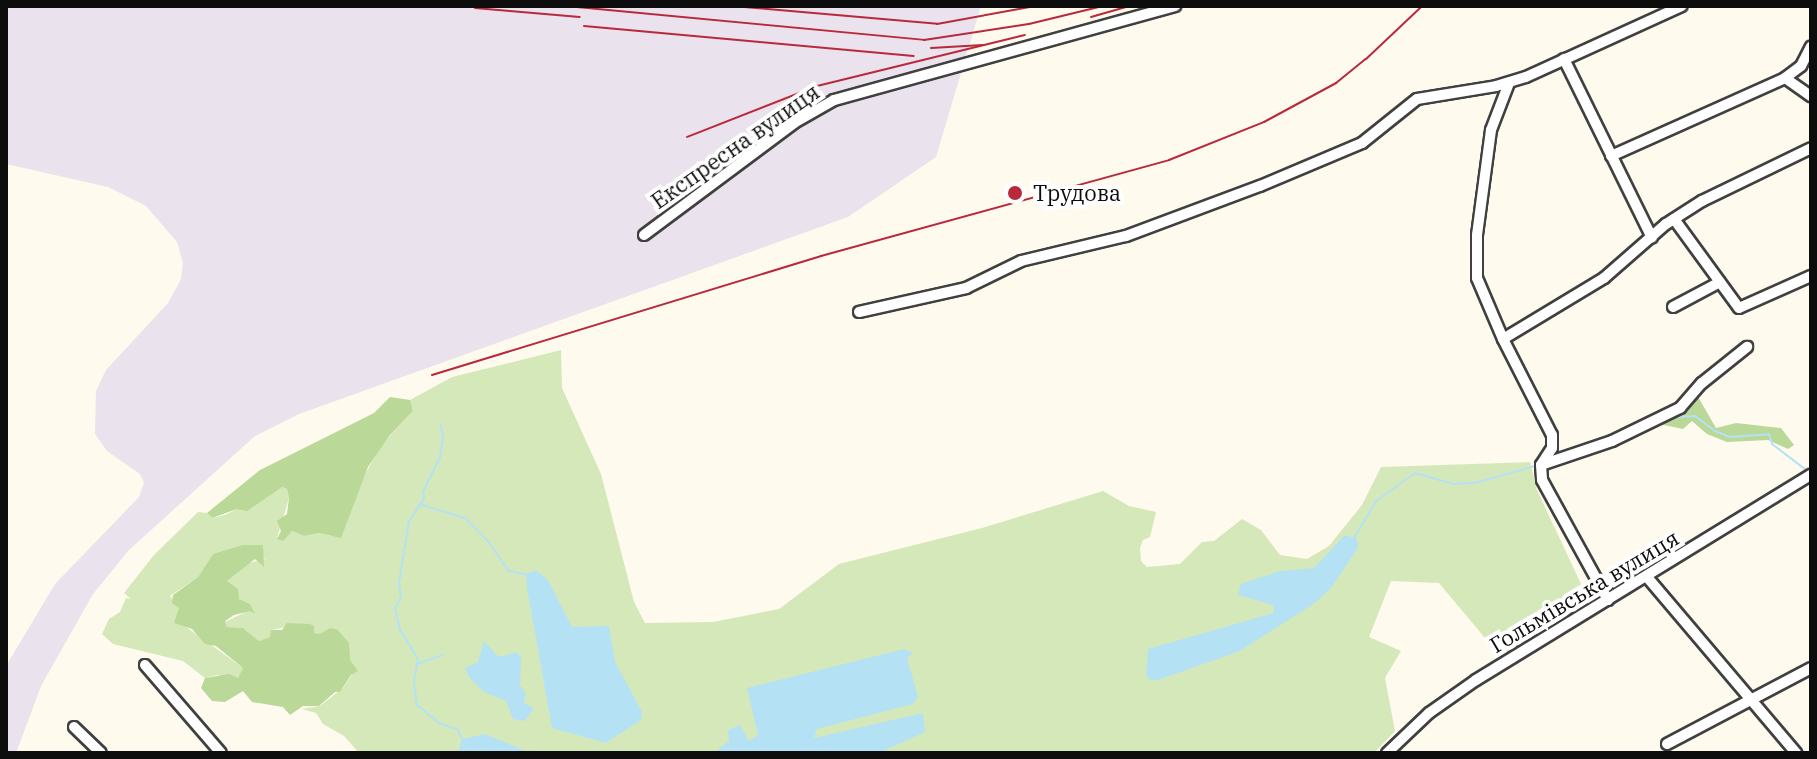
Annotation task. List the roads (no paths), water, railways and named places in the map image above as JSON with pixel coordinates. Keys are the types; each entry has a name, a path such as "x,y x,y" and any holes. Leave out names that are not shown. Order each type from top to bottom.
{"street":[{"name":"Експресна вулиця","path":"644,235 794,123 834,100 1175,6"},
{"path":"859,312 966,288 1021,261 1126,236 1335,156 1376,134 1417,99 1509,83 1682,6"},
{"path":"1611,156 1785,78 1801,66 1811,46"},
{"path":"1564,59 1652,238"},
{"path":"1785,78 1811,96"},
{"path":"1509,83 1491,130 1477,235 1477,278 1503,339 1552,435 1552,448 1541,465 1542,480 1608,600"},
{"path":"1503,339 1604,278 1674,219 1811,148"},
{"path":"1674,219 1739,308 1811,276"},
{"path":"1673,307 1720,282"},
{"path":"1541,465 1612,441 1680,408 1702,383 1747,347"},
{"name":"Гольмівська вулиця","path":"1387,753 1410,729 1450,698 1811,475"},
{"path":"1647,577 1796,753"},
{"path":"145,665 221,753"},
{"path":"1667,744 1811,668"},
{"path":"74,727 101,753"}],"water":[{"path":"1345,535 1357,539 1358,548 1332,587 1315,603 1240,651 1158,680 1150,680 1146,675 1148,649 1274,613 1273,605 1238,595 1241,584 1280,571 1314,568"},
{"path":"537,571 548,580 572,627 609,626 615,662 642,712 641,720 606,743 552,728 527,588 526,573"},
{"path":"484,641 499,657 517,652 521,657 520,685 526,694 524,703 534,708 525,721 513,719 506,701 484,692 469,677 465,668 478,662"},
{"path":"904,649 913,653 907,658 918,697 913,704 817,729 814,738 923,713 925,732 879,753 714,753 729,741 728,730 740,725 749,741 758,735 747,688"},
{"path":"485,734 528,752 535,750 538,753 458,753 462,739"}],"waterway":[{"path":"1671,417 1695,416 1715,431 1730,437 1769,434 1772,444 1810,473"},
{"path":"440,423 443,436 440,457 423,492 424,499 409,521 399,583 401,597 395,608 400,630 418,659 414,682 417,705 439,723 458,730 462,739"},
{"path":"1599,440 1637,423"},
{"path":"1353,540 1376,501 1415,473 1453,484 1475,483 1538,465"},
{"path":"419,504 465,518 487,540 509,571 525,574"},
{"path":"417,664 443,655"}],"railway":[{"path":"566,6 924,40 1029,24 1103,6"},
{"path":"733,6 937,24 1035,6"},
{"path":"1091,17 1129,6"},
{"path":"432,375 821,256 1169,160 1264,122 1336,83 1422,6"},
{"path":"475,8 580,17"},
{"path":"584,26 914,56"},
{"path":"687,137 817,86 1025,35"},
{"path":"931,48 983,45"}],"place":[{"name":"Трудова","path":"1015,193"}]}
